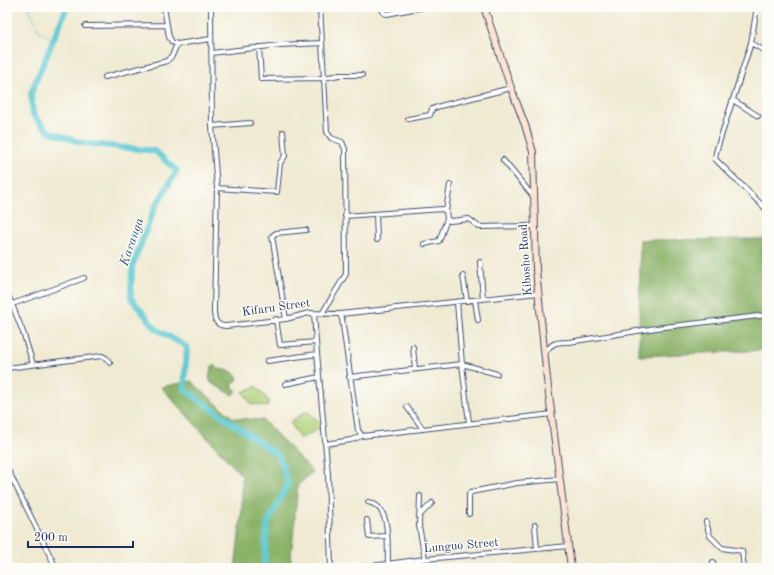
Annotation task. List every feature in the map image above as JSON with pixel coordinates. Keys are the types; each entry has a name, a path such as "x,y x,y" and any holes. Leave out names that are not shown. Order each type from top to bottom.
{"main road":[{"name":"Kibosho Road","path":"484,7 532,148 534,164 533,196 538,293 571,568"}],"street":[{"path":"164,7 166,25 170,39 177,44 211,39"},
{"name":"Kifaru Street","path":"212,7 212,126 217,188 214,309 217,323 220,326 314,313 324,312 340,314 538,293"},
{"path":"320,7 325,118 328,134 331,138 342,142 344,149 345,216 345,277 324,312"},
{"path":"381,7 383,12 387,14 422,7"},
{"path":"757,7 751,43 715,159 767,210"},
{"path":"85,26 166,25"},
{"path":"211,53 259,47 322,43"},
{"path":"751,43 767,52"},
{"path":"105,77 167,61 172,56 177,44"},
{"path":"259,47 261,79 324,78 342,75 362,75"},
{"path":"408,119 430,115 432,109 440,106 511,88"},
{"path":"733,100 758,116"},
{"path":"212,126 250,123"},
{"path":"217,188 277,192 280,163 285,156 283,132"},
{"path":"503,160 533,196"},
{"path":"424,244 439,241 447,219 446,210 450,185"},
{"path":"345,216 438,208 446,210"},
{"path":"376,214 377,240"},
{"path":"447,219 452,222 469,219 479,227 534,226"},
{"path":"286,318 272,237 276,233 306,230"},
{"path":"480,262 483,299"},
{"path":"463,276 467,301"},
{"path":"7,306 84,278"},
{"path":"7,292 33,364"},
{"path":"475,300 478,320"},
{"path":"457,302 469,423"},
{"path":"314,313 325,444 331,568"},
{"path":"340,314 342,319 349,377 358,430 362,436"},
{"path":"545,353 550,345 557,341 574,341 656,328 767,316"},
{"path":"276,319 280,345 316,342"},
{"path":"413,347 415,369"},
{"path":"267,361 317,354"},
{"path":"7,368 102,356 106,358 110,364"},
{"path":"349,377 462,364 497,374"},
{"path":"285,384 319,377"},
{"path":"407,407 423,429"},
{"path":"325,444 351,440 362,436 552,414"},
{"path":"7,468 56,568"},
{"path":"469,514 469,492 517,483 560,479"},
{"path":"420,496 419,517 425,559"},
{"path":"368,502 377,506 384,517 387,536 388,563"},
{"path":"419,517 432,503"},
{"path":"367,520 369,537 387,536"},
{"path":"706,522 710,536 721,547 742,551 744,557 744,568"},
{"path":"535,525 537,549"},
{"name":"Lunguo Street","path":"356,568 425,559 569,546"},
{"path":"402,562 403,568"},
{"path":"713,562 713,568"}],"green space":[{"path":"767,239 767,350 639,356 640,240"},
{"path":"212,366 216,366 217,369 229,370 236,375 238,379 232,386 237,391 233,395 211,383 209,378"},
{"path":"191,381 233,418 263,420 313,472 298,485 290,568 235,568 242,510 242,476 161,387"},
{"path":"256,386 269,401 267,407 256,404 252,405 243,392"},
{"path":"307,411 324,426 300,439 290,422"}],"waterway":[{"path":"29,7 38,30 54,40"},
{"name":"Karanga","path":"67,7 31,93 33,115 48,131 82,143 155,151 177,171 155,207 132,267 131,298 156,329 187,347 184,389 279,456 288,484 267,525 264,568"}]}
